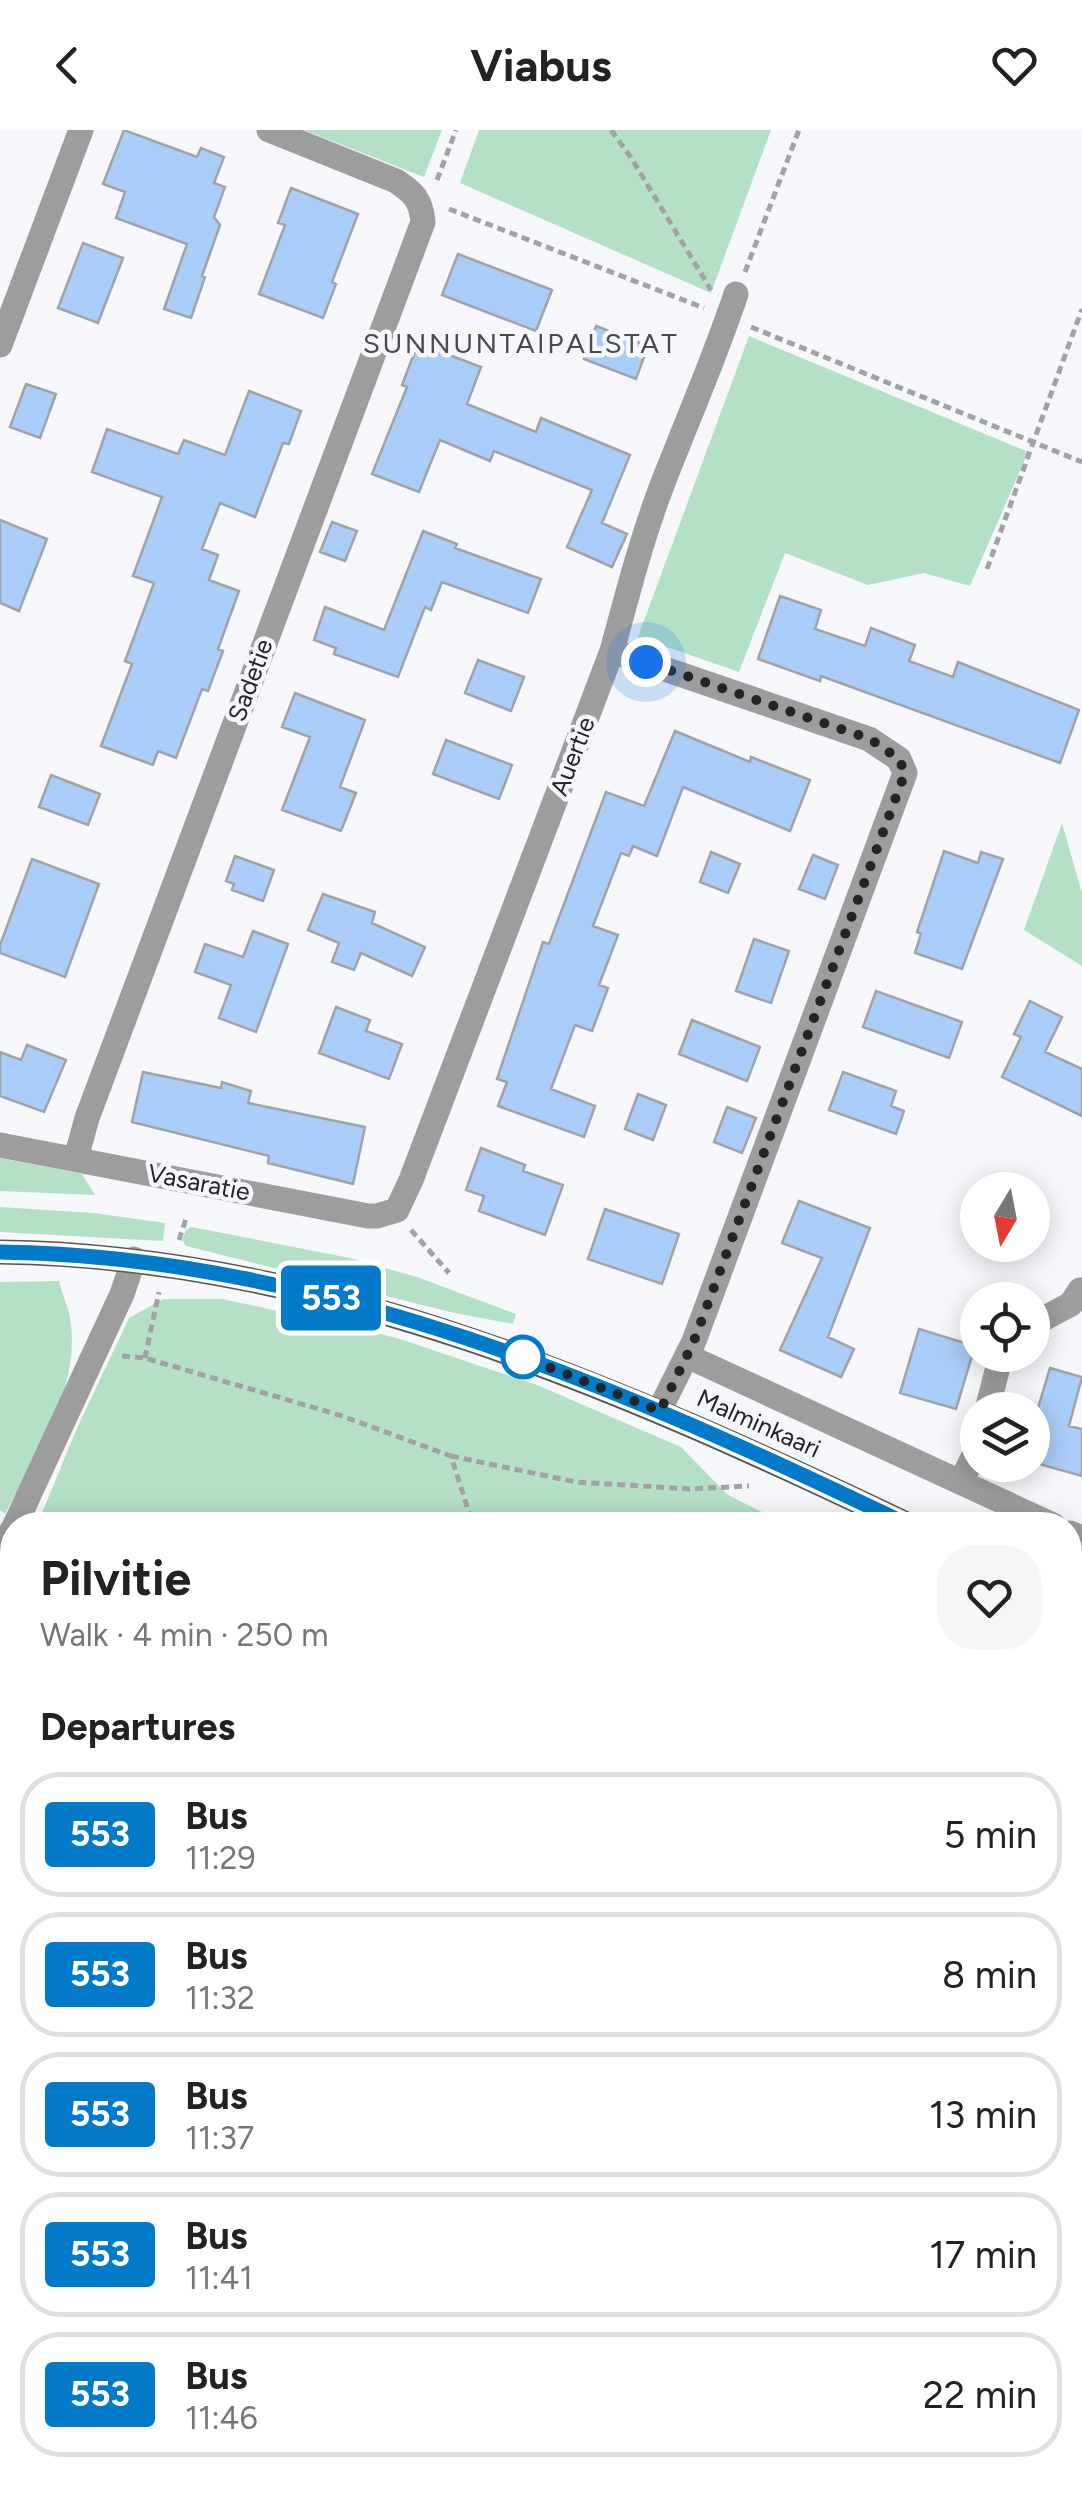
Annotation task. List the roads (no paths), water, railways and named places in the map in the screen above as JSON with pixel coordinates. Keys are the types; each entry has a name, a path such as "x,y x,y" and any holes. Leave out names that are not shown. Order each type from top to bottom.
{"main road":[{"name":"Malminkaari","path":"0,1252 134,1259 362,1304 520,1356 660,1411 880,1512"}],"street":[{"path":"0,345 81,130"},
{"name":"Sadetie","path":"76,1158 94,1100 423,222 421,203 396,181 269,130"},
{"name":"Auertie","path":"397,1210 612,650 628,586 661,489 732,306"},
{"path":"612,650 870,739 899,759 905,773 687,1356 660,1411"},
{"name":"Vasaratie","path":"0,1145 368,1216 397,1210"},
{"path":"21,1512 134,1259"},
{"path":"1050,1318 1071,1304 1080,1290"},
{"path":"687,1356 960,1482"},
{"path":"961,1482 1025,1512"}],"district":[{"name":"SUNNUNTAIPALSTAT","path":"521,343"}]}
